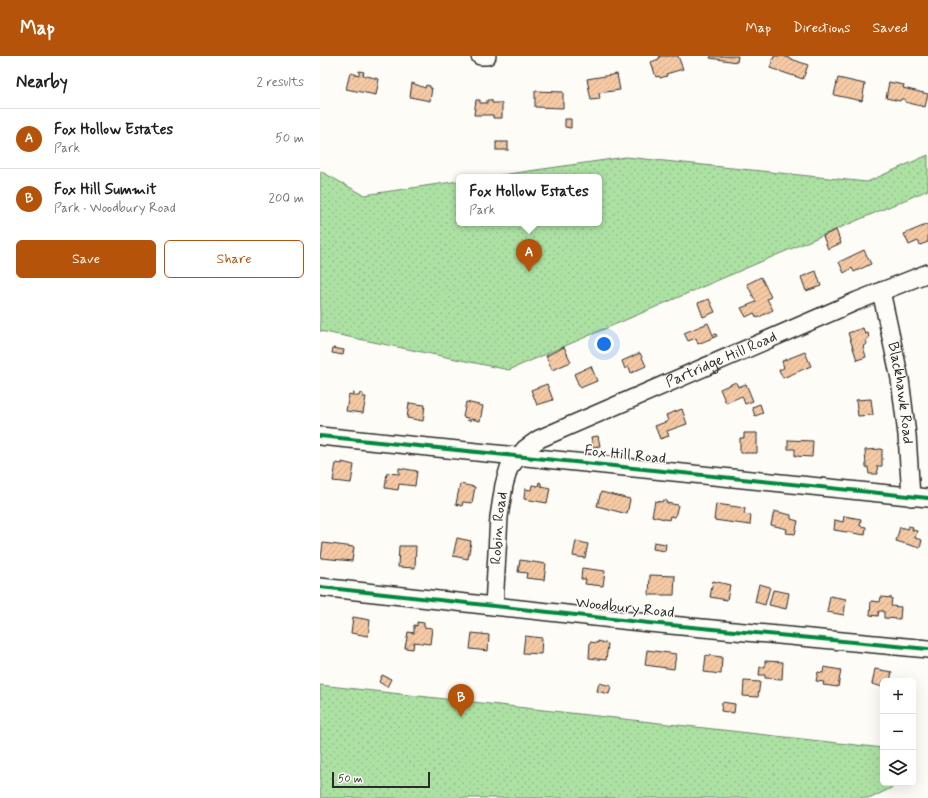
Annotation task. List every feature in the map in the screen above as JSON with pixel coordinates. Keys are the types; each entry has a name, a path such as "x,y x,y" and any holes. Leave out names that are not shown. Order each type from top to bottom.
{"street":[{"path":"480,56 487,56"},
{"name":"Partridge Hill Road","path":"519,456 539,439 881,291 928,273"},
{"name":"Blackhawk Road","path":"881,291 900,379 908,435 911,497"},
{"name":"Fox Hill Road","path":"320,436 928,498"},
{"name":"Robin Road","path":"494,606 499,517 509,468 519,456"},
{"name":"Woodbury Road","path":"320,587 649,623 928,649"}],"green space":[{"path":"928,155 928,190 509,370 320,331 320,171 364,195 456,181 456,226 602,226 602,174 509,174 626,157 867,182"},
{"path":"320,685 880,748 880,786 893,786 871,798 320,798"}],"building":[{"path":"660,56 678,56 683,69 666,74 667,76 660,78 659,76 656,77 651,62 659,59"},
{"path":"711,56 738,56 737,62 710,58"},
{"path":"774,56 783,56 808,65 803,79 770,68"},
{"path":"359,71 364,72 363,75 379,79 376,95 346,89 350,73 359,75"},
{"path":"617,74 620,90 599,93 600,99 591,100 587,79"},
{"path":"838,78 865,84 862,101 834,95"},
{"path":"889,82 904,85 903,88 928,94 925,107 905,102 905,99 901,99 900,101 886,98"},
{"path":"412,83 425,88 426,85 432,88 430,101 410,97"},
{"path":"535,91 563,92 563,108 535,107"},
{"path":"476,100 480,100 480,103 487,103 487,100 492,100 492,103 502,103 502,118 493,118 493,115 474,115"},
{"path":"565,119 571,119 571,128 565,127"},
{"path":"496,142 508,142 508,150 496,150"},
{"path":"928,224 928,242 920,245 918,241 909,245 904,234"},
{"path":"836,230 841,243 828,249 823,236"},
{"path":"864,250 871,264 854,272 852,268 844,273 839,262"},
{"path":"816,271 821,286 806,291 801,277"},
{"path":"761,277 771,297 767,299 773,310 757,318 754,313 746,317 741,308 756,302 747,284"},
{"path":"709,299 715,312 703,317 698,303"},
{"path":"708,323 713,335 716,334 717,336 698,344 696,338 688,341 684,333"},
{"path":"863,328 865,334 868,333 869,338 866,340 867,344 863,346 866,357 857,360 848,333"},
{"path":"564,347 571,362 552,370 546,356"},
{"path":"333,348 344,350 343,355 332,353"},
{"path":"805,352 811,366 783,378 779,370 784,368 782,361"},
{"path":"640,353 646,366 631,373 629,367 625,369 622,361"},
{"path":"591,366 597,381 580,388 574,374"},
{"path":"736,382 738,387 746,384 753,401 745,404 742,396 726,403 720,389"},
{"path":"547,384 553,400 537,405 531,390"},
{"path":"353,393 354,396 359,396 360,393 363,394 363,397 366,397 363,413 346,411 349,394 352,395"},
{"path":"871,399 873,415 858,416 856,400"},
{"path":"466,402 483,406 480,421 471,419 470,421 467,420 468,418 463,417"},
{"path":"409,403 425,405 423,421 407,418"},
{"path":"760,404 763,413 755,416 752,407"},
{"path":"682,409 687,424 667,431 669,436 660,439 655,426 668,421 666,415"},
{"path":"744,433 757,433 757,453 740,453 740,438 744,438"},
{"path":"598,436 600,446 593,447 591,437"},
{"path":"788,440 813,441 812,457 795,456 795,449 788,449"},
{"path":"882,449 882,466 877,466 878,474 869,474 868,467 866,467 865,450"},
{"path":"342,462 354,465 351,483 333,481 336,463 342,464"},
{"path":"399,468 417,471 415,486 399,484 398,490 385,488 387,473 399,474"},
{"path":"539,482 541,483 541,486 550,488 547,503 524,499 525,489 531,490 532,485 538,486"},
{"path":"460,484 475,487 472,503 463,502 462,506 456,504"},
{"path":"601,492 630,499 627,514 597,506"},
{"path":"663,500 667,501 666,503 678,505 675,517 670,516 669,520 652,516 655,501 662,502"},
{"path":"716,504 745,508 744,514 751,515 750,525 714,520"},
{"path":"774,511 791,515 791,519 798,521 795,534 786,533 787,529 771,525"},
{"path":"844,516 861,519 860,526 866,527 865,535 834,530 835,520 843,522"},
{"path":"908,526 913,527 912,530 917,531 915,538 922,540 920,548 896,541 900,527 908,529"},
{"path":"457,538 471,541 468,559 453,556"},
{"path":"576,541 588,544 585,558 573,556"},
{"path":"654,542 666,544 665,551 653,549"},
{"path":"323,543 354,547 352,561 321,558"},
{"path":"399,546 416,546 415,568 398,567"},
{"path":"520,560 546,564 544,580 526,578 527,573 518,572"},
{"path":"582,568 605,571 603,586 585,584 586,579 581,579"},
{"path":"650,575 675,576 674,595 649,595"},
{"path":"713,581 730,585 727,600 710,597"},
{"path":"759,584 770,587 765,605 755,602"},
{"path":"773,590 789,593 786,609 769,605"},
{"path":"830,596 846,599 844,615 827,612"},
{"path":"881,597 892,598 891,606 901,607 900,619 884,618 884,611 879,611 878,616 870,615 871,601 880,602"},
{"path":"353,617 370,620 368,636 351,633"},
{"path":"417,622 424,623 424,627 432,628 430,644 414,642 413,649 405,648 408,632 414,633 414,625 417,626"},
{"path":"472,633 489,635 488,651 470,649"},
{"path":"525,636 542,638 541,654 523,653"},
{"path":"598,641 608,644 606,660 589,658 590,642 598,643"},
{"path":"647,650 676,654 674,669 645,665"},
{"path":"706,655 722,657 721,674 704,672"},
{"path":"765,661 783,662 782,679 765,678 765,675 759,675 760,667 765,667"},
{"path":"824,667 841,670 838,687 823,685 824,682 816,681 818,672 823,673"},
{"path":"875,669 892,672 891,678 880,678 880,686 872,684"},
{"path":"382,675 391,679 387,687 379,682"},
{"path":"744,681 760,682 758,697 743,696"},
{"path":"599,683 611,686 609,694 597,691"},
{"path":"722,702 735,704 734,713 721,711"}],"cycle path":[{"path":"320,436 928,498"},
{"path":"320,587 649,623 928,649"}],"place":[{"name":"Fox Hollow Estates","path":"529,272"},
{"name":"Fox Hill Summit","path":"461,717"}]}
